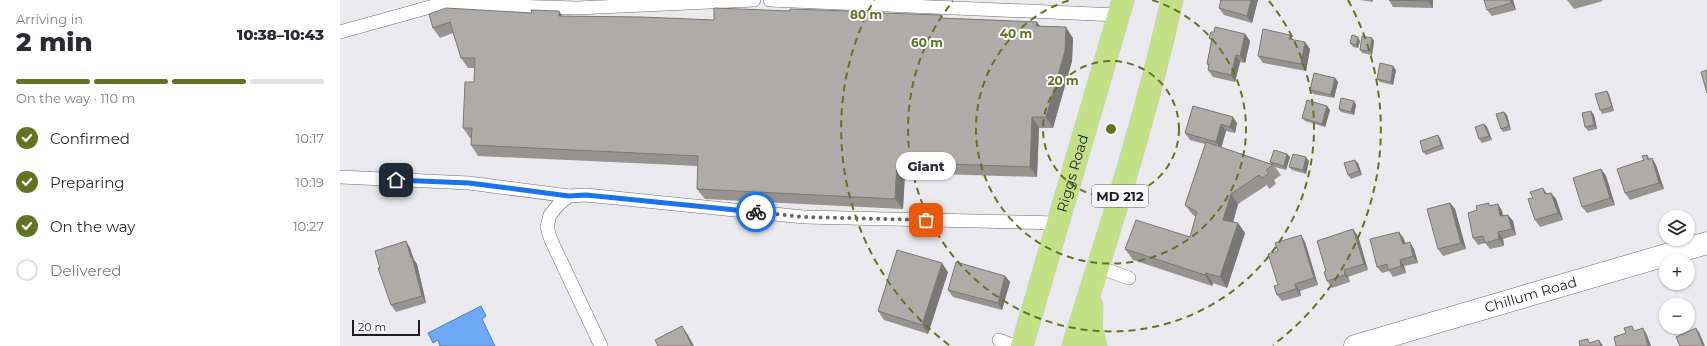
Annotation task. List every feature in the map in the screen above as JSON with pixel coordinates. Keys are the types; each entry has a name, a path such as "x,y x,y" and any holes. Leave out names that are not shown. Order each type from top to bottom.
{"main road":[{"name":"MD 212","path":"1073,346 1120,193 1162,44 1172,0"},
{"name":"Riggs Road","path":"1022,346 1121,8"},
{"path":"1095,275 1091,328 1096,346"}],"street":[{"name":"Chillum Road","path":"1355,346 1707,243"}],"lane":[{"path":"340,32 441,2 577,8 754,0"},
{"path":"770,0 1121,8"},
{"path":"340,177 469,183 569,196 586,195 804,217 1059,223"},
{"path":"569,196 550,214 548,227 551,240 602,346"},
{"path":"1095,275 1129,278"},
{"path":"999,340 1015,346"}],"water":[{"path":"481,306 486,316 482,319 495,346 440,346 438,340 433,343 428,333"}],"building":[{"path":"1221,0 1251,0 1247,16 1219,8"},
{"path":"1389,0 1428,0 1428,1"},
{"path":"1484,0 1510,0 1511,3 1487,10"},
{"path":"446,8 532,13 531,10 559,11 559,16 714,20 714,8 790,11 790,9 882,11 883,13 941,15 941,18 1037,22 1036,26 1066,27 1065,51 1046,117 1032,117 1030,167 897,162 895,199 697,189 698,156 471,145 472,128 463,128 465,82 474,82 475,58 461,58 450,22 433,28 429,14"},
{"path":"1215,27 1245,34 1240,56 1236,55 1231,75 1208,70 1209,64 1207,64 1212,39 1209,38 1211,32 1214,32"},
{"path":"1263,29 1290,35 1289,39 1305,42 1301,64 1258,56"},
{"path":"1352,35 1358,37 1356,45 1350,43"},
{"path":"1362,36 1372,38 1370,51 1360,50"},
{"path":"1380,63 1393,66 1391,82 1377,79"},
{"path":"1707,70 1707,93 1701,72"},
{"path":"1314,73 1335,78 1331,95 1310,90"},
{"path":"1607,91 1612,107 1600,110 1595,94"},
{"path":"1341,98 1354,101 1351,112 1339,109"},
{"path":"1307,100 1327,106 1322,124 1302,118"},
{"path":"1193,106 1233,117 1230,127 1221,124 1216,142 1185,133"},
{"path":"1591,111 1594,125 1585,127 1582,113"},
{"path":"1504,112 1509,126 1501,129 1496,114"},
{"path":"1484,124 1489,136 1479,139 1475,127"},
{"path":"1438,135 1441,145 1423,152 1420,141"},
{"path":"1206,142 1273,165 1266,170 1269,173 1262,178 1259,175 1231,194 1223,220 1238,223 1220,277 1206,273 1205,275 1125,249 1136,220 1190,237 1197,212 1185,205"},
{"path":"1274,150 1287,154 1284,166 1270,162"},
{"path":"1293,154 1306,157 1303,170 1289,167"},
{"path":"1647,155 1648,160 1652,158 1659,183 1625,193 1617,169 1644,160 1642,156"},
{"path":"1355,160 1359,171 1348,175 1344,163"},
{"path":"1601,169 1610,198 1582,207 1573,178"},
{"path":"1543,188 1545,194 1551,193 1558,213 1535,220 1528,199 1533,198 1530,192"},
{"path":"1450,203 1461,243 1438,249 1427,209"},
{"path":"1489,203 1489,206 1498,204 1500,216 1508,215 1512,229 1498,232 1499,239 1485,243 1483,236 1473,238 1468,213 1477,210 1476,206"},
{"path":"1353,229 1364,264 1344,270 1345,275 1327,281 1324,272 1326,271 1317,241"},
{"path":"1399,232 1403,244 1410,242 1413,256 1400,260 1401,266 1388,270 1387,264 1377,267 1370,239"},
{"path":"1301,235 1314,278 1295,284 1296,289 1277,295 1274,286 1278,285 1268,254 1278,251 1275,243"},
{"path":"406,241 411,258 412,257 422,296 391,305 378,268 380,268 375,251"},
{"path":"897,250 942,263 922,325 878,311"},
{"path":"956,262 1005,276 998,303 948,290"},
{"path":"682,326 692,346 658,346 655,340"},
{"path":"1632,326 1634,331 1643,328 1648,346 1616,346 1614,337 1626,333 1624,328"},
{"path":"1695,328 1703,346 1680,346 1676,337 1683,334 1695,334"},
{"path":"1588,339 1589,343 1599,340 1601,346 1579,346 1579,341"}],"way so far":[{"path":"756,212 804,217 926,220"}],"place":[{"name":"Giant","path":"926,220"}],"route":[{"path":"396,180 469,183 569,196 586,195 756,212"}]}
